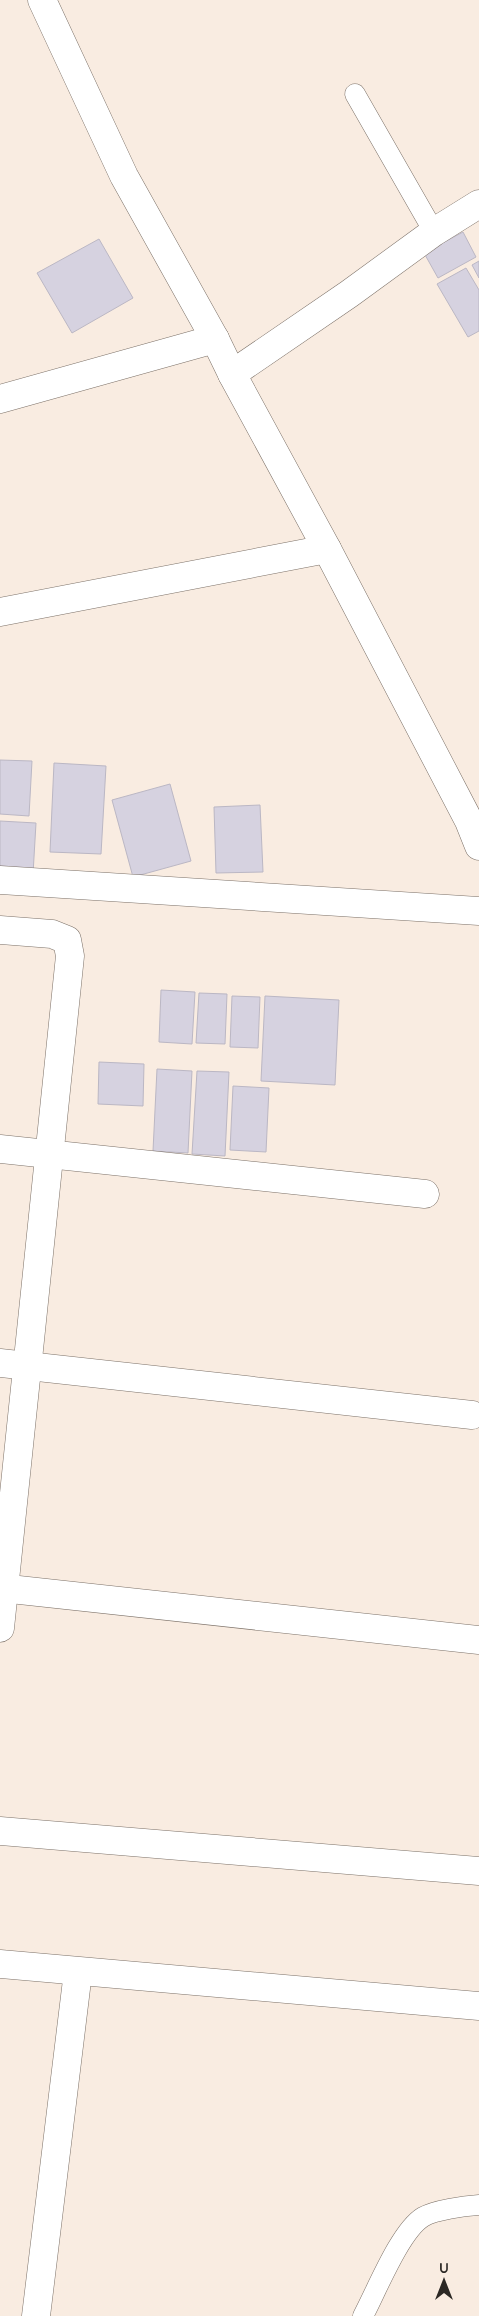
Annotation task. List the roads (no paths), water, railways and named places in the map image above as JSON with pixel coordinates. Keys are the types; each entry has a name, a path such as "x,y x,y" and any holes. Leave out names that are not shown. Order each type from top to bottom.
{"street":[{"path":"42,0 124,176 215,339 327,549 469,821 479,846"},
{"path":"232,374 349,294 434,232 479,204"},
{"path":"0,399 215,339"},
{"path":"0,612 327,549"},
{"path":"0,880 479,911"},
{"path":"0,930 52,934 67,940 70,956 28,1366 2,1588 0,1628"},
{"path":"0,1149 425,1194"},
{"path":"0,1363 472,1415"},
{"path":"2,1588 479,1640"},
{"path":"0,1831 479,1871"},
{"path":"0,1964 479,2006"},
{"path":"36,2316 78,1972"}],"lane":[{"path":"355,94 434,232"},
{"path":"363,2316 409,2231 423,2217 462,2206 479,2205"}]}
